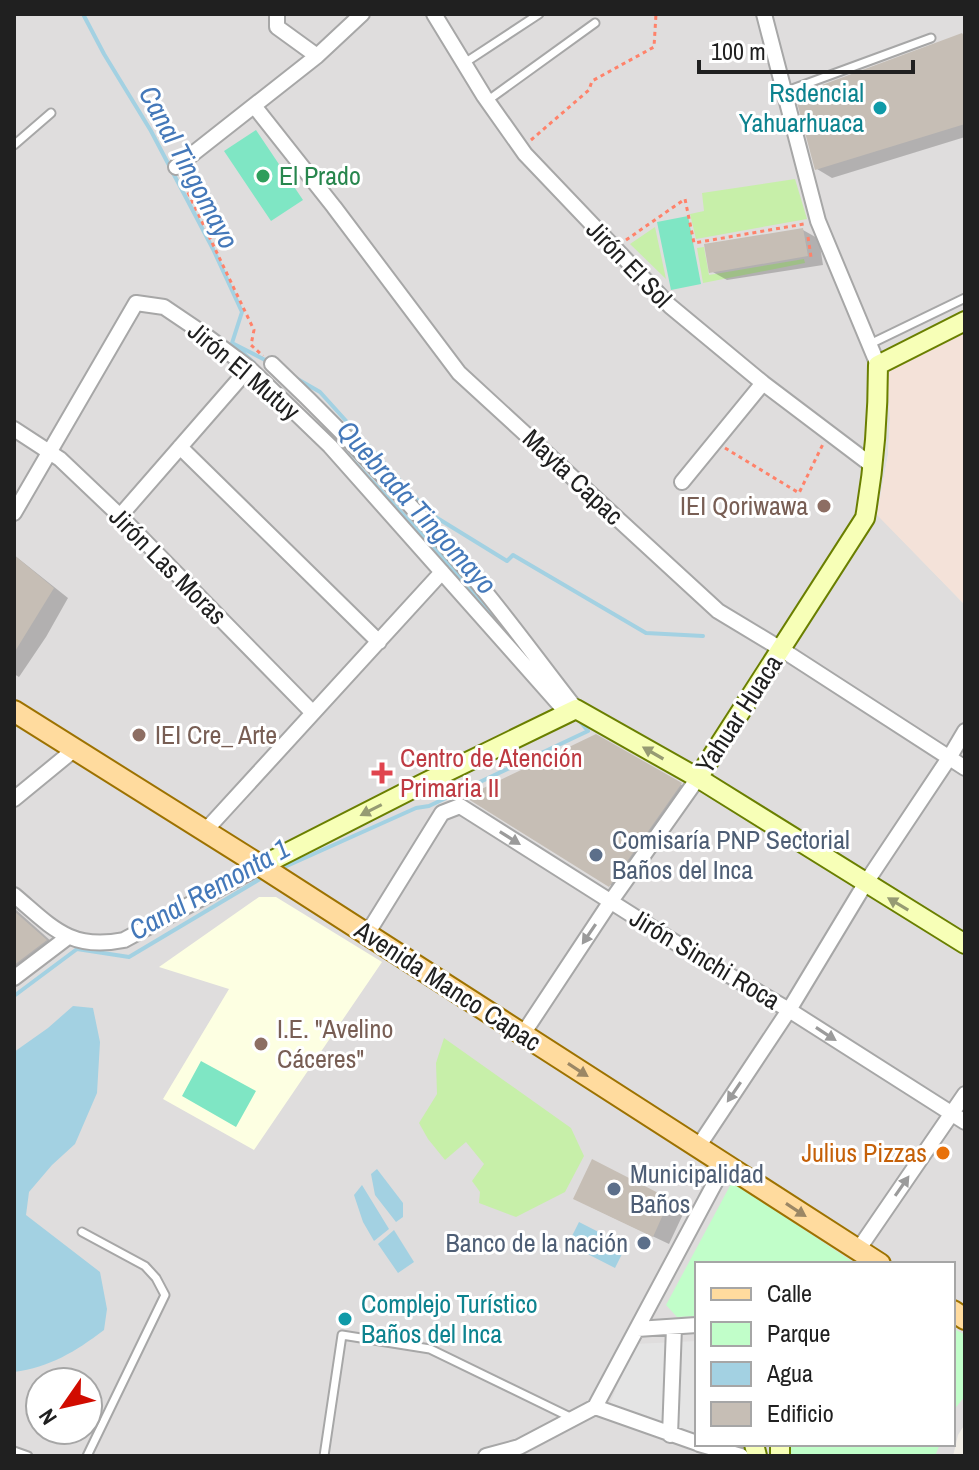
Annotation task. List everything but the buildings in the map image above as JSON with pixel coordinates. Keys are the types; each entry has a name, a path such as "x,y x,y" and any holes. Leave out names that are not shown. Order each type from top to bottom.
{"main road":[{"name":"Avenida Manco Capac","path":"14,711 877,1262"}],"street":[{"path":"277,14 277,27 317,56"},
{"path":"176,167 317,56 362,14"},
{"name":"Jirón El Sol","path":"434,14 487,101 525,154 567,200 670,306 763,383 874,467"},
{"path":"764,14 812,222 878,365 965,321"},
{"name":"Mayta Capac","path":"255,107 459,373 718,611 965,768"},
{"name":"Jirón El Mutuy","path":"14,513 136,303 164,307 249,368 330,446 571,711"},
{"path":"272,364 401,496 478,584 571,711 698,778 965,944"},
{"name":"Yahuar Huaca","path":"523,1034 611,901 698,778 865,518 874,467 878,365"},
{"path":"120,516 249,368"},
{"path":"682,482 763,383"},
{"name":"Jirón Las Moras","path":"14,429 60,459 313,713"},
{"path":"180,447 379,642"},
{"path":"205,831 442,572"},
{"path":"14,895 68,937 104,944 124,940 268,871 424,783 571,711"},
{"path":"698,1147 789,1010 865,884 965,731"},
{"path":"14,799 75,749"},
{"name":"Jirón Sinchi Roca","path":"367,934 442,813 460,806 965,1122"},
{"path":"14,978 68,937"},
{"path":"858,1250 965,1094"},
{"path":"486,1456 519,1447 595,1407 725,1164"},
{"path":"637,1329 695,1325"},
{"path":"670,1435 674,1327"},
{"path":"595,1407 695,1442"},
{"path":"708,1446 741,1456"}],"lane":[{"path":"463,64 539,14"},
{"path":"487,101 595,23"},
{"path":"784,92 931,38"},
{"path":"14,145 51,113"},
{"path":"869,344 965,298"},
{"path":"82,1232 145,1266 165,1295 87,1456"},
{"path":"324,1456 342,1335 430,1349 574,1419"},
{"path":"14,1451 28,1456"}],"path":[{"path":"522,148 589,90 592,81 654,47 656,14"},
{"path":"176,167 254,330 251,345 272,364"},
{"path":"623,242 685,199 694,243 812,222 811,257"},
{"path":"715,442 799,493 828,434"}],"shaded area":[{"path":"14,14 965,14 965,333 887,371 890,418 888,455 877,514 965,605 965,1424 958,1435 953,1456 14,1456"},
{"path":"965,333 965,605 877,515 888,455 890,418 887,370"},
{"name":"I.E. \"Avelino Cáceres\"","path":"259,897 276,897 382,962 254,1150 163,1099 229,989 159,967"},
{"path":"695,1341 695,1440 609,1406 634,1344"}],"green space":[{"name":"El Prado","path":"256,130 303,200 271,221 224,151"},
{"path":"795,179 807,219 696,239 690,214 704,211 702,193"},
{"path":"688,216 701,284 671,290 657,222"},
{"path":"655,227 666,279 630,244"},
{"path":"704,247 709,275 804,259 805,263 703,283 697,248"},
{"path":"444,1038 571,1128 584,1156 565,1192 516,1217 479,1203 480,1192 472,1181 484,1164 466,1142 445,1160 428,1139 419,1123 437,1094 436,1063"},
{"path":"201,1061 256,1091 236,1127 182,1096"},
{"path":"732,1182 853,1262 695,1262 695,1316 677,1317 666,1305"},
{"path":"955,1329 965,1335 965,1396 955,1408"},
{"path":"785,1446 939,1446 935,1456 786,1456"}],"water":[{"path":"73,1006 93,1008 100,1042 97,1093 75,1144 29,1192 26,1215 100,1272 107,1309 104,1330 83,1345 39,1366 24,1366 24,1370 14,1372 14,1052"},
{"path":"377,1169 403,1203 403,1217 396,1222 375,1195 371,1174"},
{"path":"362,1185 389,1229 374,1241 363,1222 354,1195"},
{"path":"579,1222 626,1246 615,1268 568,1244"},
{"path":"394,1230 414,1262 398,1273 378,1244"}],"waterway":[{"name":"Canal Tingomayo","path":"83,14 151,131 242,312 232,343"},
{"path":"232,343 269,362"},
{"name":"Quebrada Tingomayo","path":"237,347 254,363"},
{"path":"294,377 320,392 429,513 507,561 513,555 646,633 703,636"},
{"name":"Quebrada Tingomayo","path":"343,450 440,554 518,647"},
{"name":"Quebrada Tingomayo","path":"280,869 416,808 429,806 588,731 577,718"},
{"name":"Canal Remonta 1","path":"14,996 77,949 129,957 265,876"}],"place":[{"name":"Rsdencial Yahuarhuaca","path":"880,108"},
{"name":"El Prado","path":"263,176"},
{"name":"IEI Qoriwawa","path":"824,506"},
{"name":"IEI Cre_ Arte","path":"139,735"},
{"name":"Centro de Atención Primaria II","path":"382,773"},
{"name":"Comisaría PNP Sectorial Baños del Inca","path":"596,855"},
{"name":"I.E. \"Avelino Cáceres\"","path":"261,1044"},
{"name":"Julius Pizzas","path":"943,1153"},
{"name":"Municipalidad Baños","path":"614,1189"},
{"name":"Banco de la nación","path":"644,1243"},
{"name":"Complejo Turístico Baños del Inca","path":"345,1319"}]}
